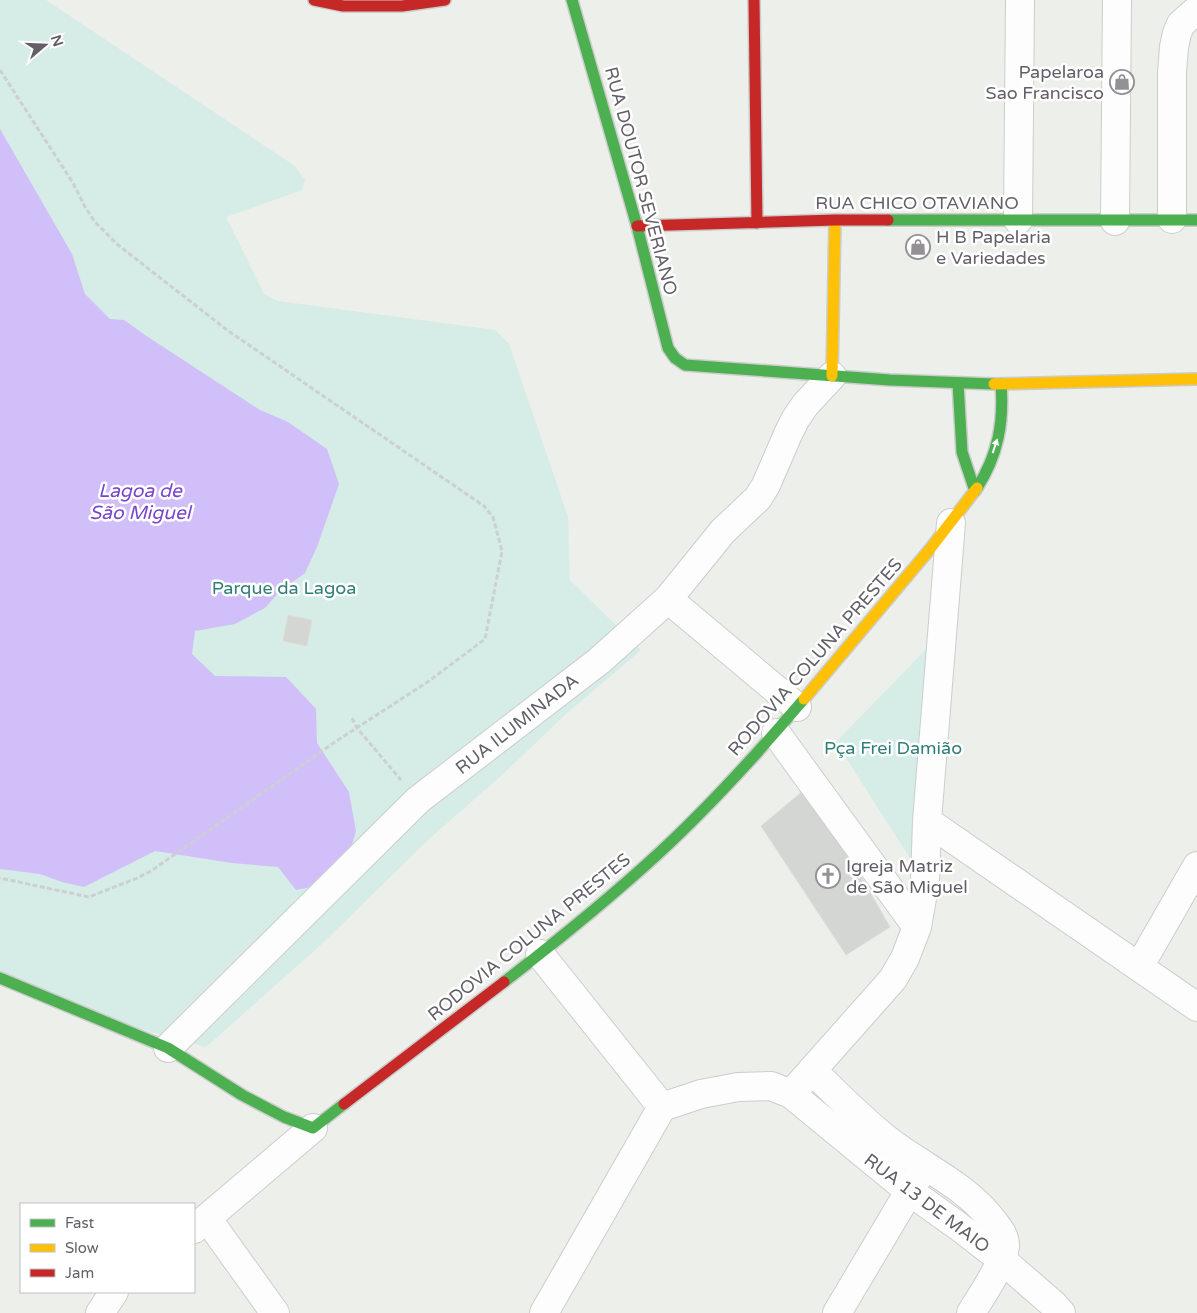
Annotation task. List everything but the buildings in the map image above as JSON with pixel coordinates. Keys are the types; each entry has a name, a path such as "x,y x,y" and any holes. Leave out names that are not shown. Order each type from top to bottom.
{"main road":[{"path":"314,0 343,6 402,6 445,0"},
{"name":"RUA DOUTOR SEVERIANO","path":"572,0 637,226 671,355 685,364 832,376"},
{"path":"754,0 757,223"},
{"name":"RUA CHICO OTAVIANO","path":"637,226 835,220 1114,221 1184,219"},
{"path":"835,220 832,376 1001,384 1197,379"},
{"path":"958,383 962,452 975,490"},
{"name":"RODOVIA COLUNA PRESTES","path":"313,1128 540,954 606,900 712,802 776,733 927,554 985,475 1001,428 1001,384"},
{"path":"0,978 168,1048 263,1107 313,1128"}],"street":[{"path":"1018,220 1020,0"},
{"path":"1114,221 1117,0"},
{"path":"1184,219 1172,73 1177,33 1181,24 1197,10"},
{"name":"RUA ILUMINADA","path":"168,1048 418,800 599,662 668,598 723,530 758,498 766,485 795,420 832,376"},
{"path":"544,1313 662,1107 700,1094 738,1086 771,1086 791,1094 893,979 906,958 917,926 925,881 927,821 951,523"},
{"path":"927,554 944,594"},
{"path":"668,598 797,708"},
{"path":"776,733 917,926"},
{"path":"927,821 1197,1007"},
{"path":"1139,968 1197,866"},
{"path":"540,954 662,1107"},
{"path":"812,1070 867,1124 973,1198 1001,1232 1005,1246 1002,1260 971,1313"},
{"name":"RUA 13 DE MAIO","path":"791,1094 909,1191 1002,1260 1061,1313"},
{"path":"272,1312 200,1224 313,1128"},
{"path":"837,1313 925,1166"},
{"path":"100,1313 113,1293"}],"path":[{"path":"0,70 73,183 95,222 118,245 227,330 484,506 493,517 502,551 485,639 429,681 335,742 151,871 135,880 89,897 0,878"},
{"path":"352,718 357,728 418,800"}],"green space":[{"name":"Parque da Lagoa","path":"0,0 46,0 295,166 305,180 302,190 226,217 264,294 278,301 495,330 509,344 568,517 570,580 641,650 567,713 502,775 429,839 324,942 206,1047 108,1020 0,986"},
{"name":"Pça Frei Damião","path":"940,635 934,896 836,742"}],"water":[{"name":"Lagoa de São Miguel","path":"0,129 72,254 85,294 110,319 124,320 260,410 288,422 327,449 339,484 317,547 305,573 280,591 265,608 235,624 195,631 192,654 215,676 286,677 316,709 317,743 349,792 356,831 347,861 328,879 311,887 296,890 278,867 232,863 155,851 84,887 40,874 0,869"}],"traffic: fast":[{"path":"572,0 637,226 668,348 675,358 685,365 890,380 994,384"},
{"path":"888,220 1197,220"},
{"path":"958,383 962,452 975,491"},
{"path":"977,488 995,451 1000,425 1001,384"},
{"path":"504,982 583,919 659,853 734,778 804,699"},
{"path":"0,978 168,1048 242,1095 284,1117 313,1128 344,1104"}],"traffic: slow":[{"path":"832,376 835,220"},
{"path":"994,384 1197,379"},
{"path":"804,699 930,549 977,488"}],"traffic: jam":[{"path":"314,0 343,6 402,6 445,0"},
{"path":"754,0 757,223"},
{"path":"637,226 888,220"},
{"path":"344,1104 504,982"}],"place":[{"name":"Papelaroa Sao Francisco","path":"1122,82"},
{"name":"H B Papelaria e Variedades","path":"918,247"},
{"name":"Igreja Matriz de São Miguel","path":"828,876"}]}
